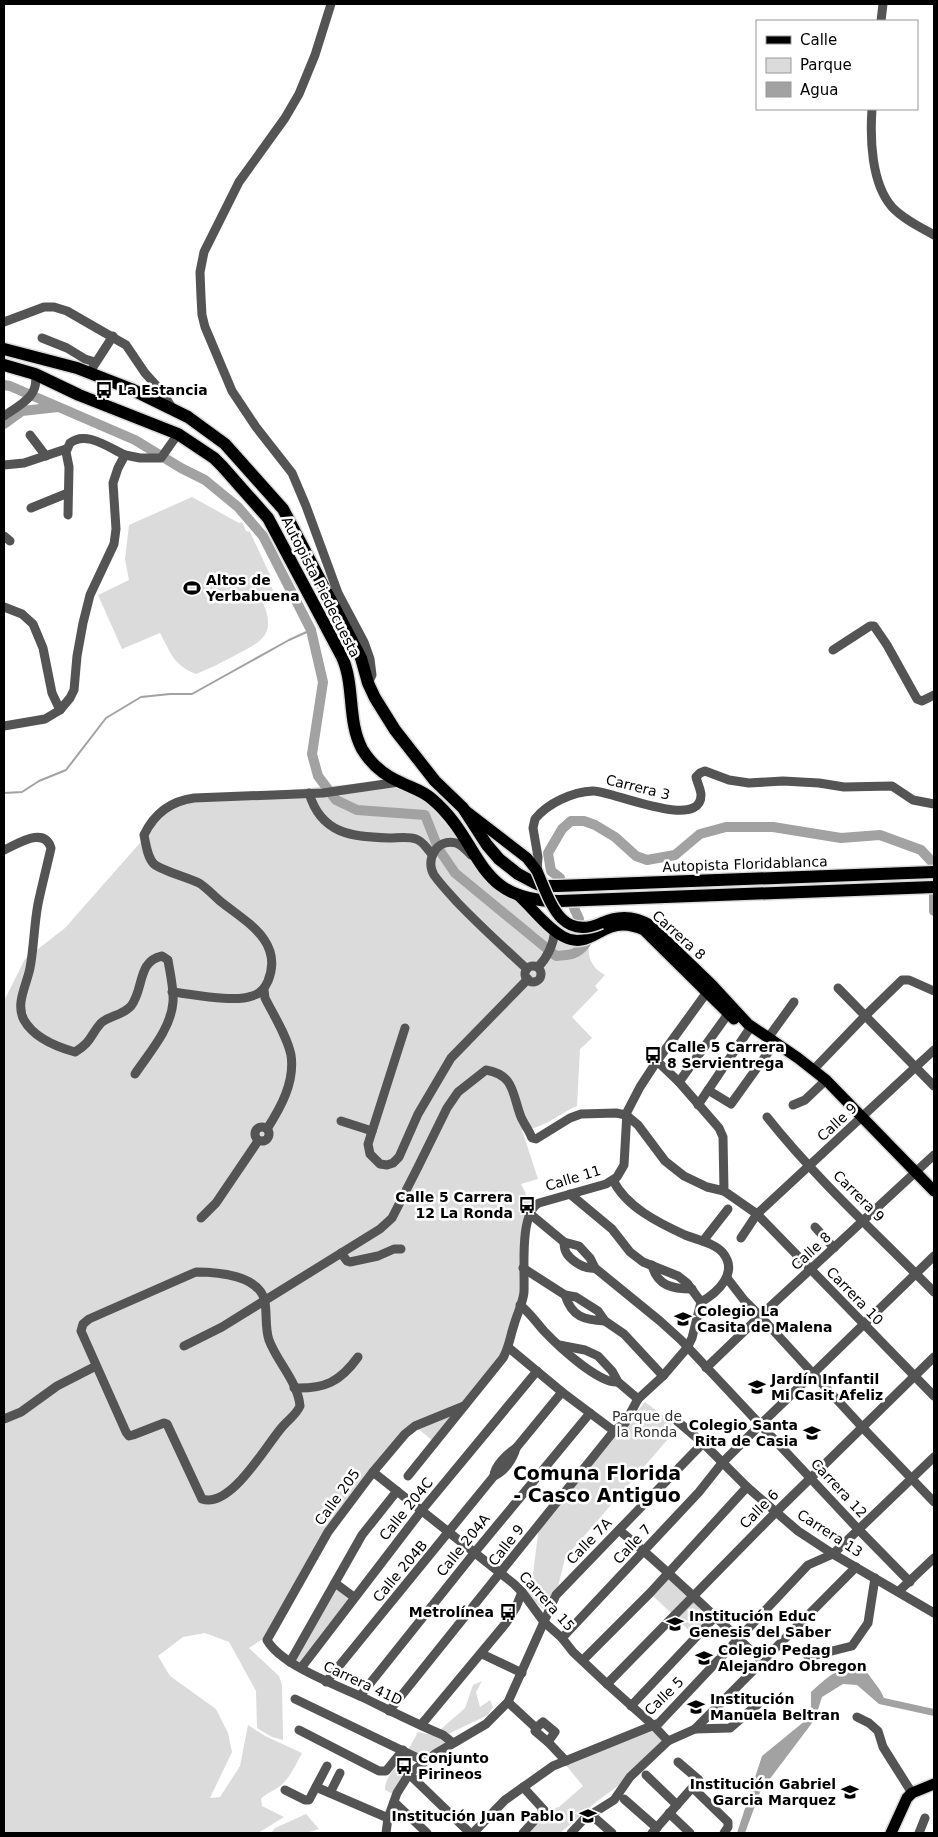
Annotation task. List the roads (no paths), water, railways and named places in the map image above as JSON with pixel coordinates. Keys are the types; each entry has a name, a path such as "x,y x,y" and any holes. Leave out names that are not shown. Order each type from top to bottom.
{"highway":[{"name":"Autopista Piedecuesta","path":"4,349 93,367 188,417 225,444 283,509 361,658 368,683 395,730 435,781 463,808 487,844 509,868 542,886 558,886"},
{"name":"Autopista Piedecuesta","path":"4,365 35,374 214,458 268,518 346,664 356,728 361,746 376,766 399,782 422,792 440,806 463,835 478,862 496,882 519,896 535,900 554,901"},
{"name":"Autopista Floridablanca","path":"558,886 929,872"},
{"path":"554,901 929,887"}],"main road":[{"name":"Carrera 8","path":"463,808 526,858 537,871 553,908 564,921 580,927 594,926 603,928 628,925 644,930 748,1024 795,1063 810,1067 826,1080 864,1116 934,1191"},
{"name":"Carrera 8","path":"519,896 555,931 563,937 578,941 585,940 616,917 631,917 650,925 709,989 728,1014 748,1031 770,1042"},
{"path":"554,901 555,931"},
{"path":"891,1833 907,1798 912,1793 934,1784"}],"street":[{"path":"331,4 315,55 299,94 285,118 238,182 204,252 200,272 200,297 205,327 232,391 256,427 292,473 338,593 364,642 372,675 368,683"},
{"path":"881,20 883,4"},
{"path":"872,110 871,140 874,163 883,194 891,206 901,215 934,235"},
{"path":"4,322 44,307 54,307 67,311 126,345 145,373 164,393 172,408"},
{"path":"42,338 67,348 93,367 113,336"},
{"path":"35,374 35,390"},
{"path":"4,416 27,400 35,390 50,385 79,395"},
{"path":"30,435 46,456"},
{"path":"4,465 24,463 46,456 66,449 73,440 85,438 96,441 125,456 161,458 176,439"},
{"path":"66,449 69,467 68,516"},
{"path":"4,726 45,719 60,710 74,690 77,656 90,596 114,544 116,529 113,483 118,468 125,456"},
{"path":"31,508 68,493"},
{"path":"4,607 22,614 33,624 43,648 52,693 60,710"},
{"path":"833,650 870,626 874,626 887,645 917,699 922,701 934,695"},
{"name":"Carrera 3","path":"537,871 538,857 533,828 535,818 551,805 571,796 598,791 651,806 682,811 692,809 698,804 701,795 696,777 706,771 729,780 749,782 783,781 819,783 844,787 892,786 913,800 934,804"},
{"path":"201,1218 216,1203 258,1141 267,1139 269,1132 267,1129 283,1101 292,1075 291,1056 288,1045 265,998 264,990 273,969 273,960 269,949 249,922 200,884 154,865 149,856 144,835 147,828 162,811 181,800 205,797 323,793 399,782"},
{"path":"309,793 320,816 343,832 355,837 418,839 434,852"},
{"path":"4,850 37,837 43,837 49,841 51,848 38,904 30,970 22,998 21,1012 24,1020 35,1033 61,1048 76,1052 86,1045 101,1024 109,1017 120,1015 131,1006 145,967 156,958 162,956 168,960 173,1001 170,1016 159,1039 135,1074"},
{"path":"478,862 462,846 451,843 443,844 434,852 430,863 431,870 442,886 527,969"},
{"path":"538,967 552,946 555,931"},
{"path":"527,969 531,966 538,967"},
{"path":"528,979 532,981 539,978 541,971 538,967"},
{"path":"527,969 528,979"},
{"path":"405,1028 368,1144 370,1154 380,1164 387,1165 393,1163 399,1157 418,1114 450,1058 528,979"},
{"path":"810,1067 904,980 934,991"},
{"path":"838,988 934,1086"},
{"name":"Calle 11","path":"529,1213 534,1206 594,1188 613,1180 621,1172 624,1165 626,1116 640,1087 709,989"},
{"path":"172,992 241,998 252,997 264,990"},
{"path":"708,1090 732,1104 794,1002"},
{"path":"679,1082 728,1014"},
{"path":"698,1105 748,1031"},
{"name":"Calle 9","path":"741,1238 757,1214 934,1050"},
{"path":"657,1061 679,1082 719,1128 723,1137 724,1191"},
{"path":"184,1346 222,1327 380,1229 392,1218 446,1108 458,1092 486,1070 496,1072 509,1082 522,1120 532,1138 536,1139 570,1118 581,1114 610,1113 626,1116"},
{"path":"793,1105 806,1100 826,1080"},
{"name":"Carrera 10","path":"626,1116 638,1125 665,1161 684,1176 707,1187 724,1191 757,1214 934,1396"},
{"name":"Carrera 9","path":"767,1116 789,1144 934,1292"},
{"path":"341,1120 372,1131"},
{"name":"Calle 8","path":"706,1368 934,1155"},
{"path":"570,1194 612,1229 630,1252 643,1262 652,1265 657,1277 664,1283 675,1288 692,1289 701,1302 713,1295 727,1278 728,1268 724,1254 703,1241 685,1235 644,1214 617,1188 613,1180"},
{"path":"703,1241 728,1209"},
{"path":"529,1213 564,1242 579,1246 590,1258 595,1268 590,1269 573,1259 566,1253 564,1242"},
{"path":"408,1476 509,1348 524,1292 523,1268 529,1213"},
{"path":"815,1227 834,1248"},
{"path":"340,1254 347,1262 350,1262 378,1256 394,1249 401,1249"},
{"name":"Calle 7","path":"562,1638 700,1492 722,1463 934,1256"},
{"path":"523,1268 565,1295 576,1298 598,1311 606,1322 624,1334 663,1376"},
{"name":"Carrera 12","path":"595,1268 660,1321 910,1582"},
{"path":"196,1272 228,1274 250,1284 261,1292 264,1300 268,1340 300,1400 300,1406 297,1412 282,1426 249,1471 228,1492 215,1500 208,1501 202,1499 167,1424 164,1423 129,1436 82,1335 83,1324 96,1316 196,1272"},
{"path":"727,1278 744,1300 760,1316 769,1331 814,1373 863,1428 934,1502"},
{"path":"565,1295 568,1306 574,1313 593,1321 606,1322"},
{"name":"Calle 9","path":"389,1711 614,1431 629,1418 638,1399 663,1376 687,1348 692,1338 701,1302"},
{"path":"520,1305 531,1314 545,1332 590,1372 610,1383 618,1382"},
{"path":"559,1345 584,1350 598,1356 612,1371 618,1382 638,1399"},
{"path":"509,1348 562,1392 614,1431"},
{"path":"294,1388 312,1388 337,1379 348,1371 358,1357"},
{"name":"Calle 6","path":"607,1684 775,1512 934,1357"},
{"path":"4,1419 21,1412 58,1386 96,1366"},
{"name":"Calle 204C","path":"301,1668 422,1510 537,1371"},
{"name":"Calle 204B","path":"326,1682 494,1476 501,1472 514,1456 516,1448 562,1392"},
{"name":"Calle 205","path":"267,1640 324,1538 373,1472 405,1434 415,1426 465,1406"},
{"name":"Calle 204A","path":"360,1696 475,1552 590,1413"},
{"name":"Carrera 13","path":"677,1421 798,1531 833,1554 934,1613"},
{"name":"Calle 7A","path":"544,1622 552,1602 562,1589 703,1443"},
{"name":"Calle 5","path":"471,1833 493,1811 553,1766 659,1723 808,1565 833,1554 934,1459"},
{"name":"Carrera 15","path":"373,1472 502,1572 522,1592 544,1622 668,1741"},
{"name":"Calle 6","path":"583,1660 669,1573 748,1487"},
{"path":"290,1662 362,1535 397,1491"},
{"path":"619,1530 645,1551 762,1661"},
{"path":"899,1592 934,1558"},
{"path":"571,1833 584,1819 614,1800 630,1777 668,1741 695,1729 856,1567"},
{"path":"808,1657 852,1646 868,1622 875,1578"},
{"path":"335,1583 354,1597"},
{"path":"421,1725 506,1623 516,1608 522,1592"},
{"path":"631,1706 715,1617"},
{"path":"386,1833 388,1818 397,1793 409,1774 424,1761 486,1724 508,1702 544,1622"},
{"name":"Carrera 41D","path":"267,1640 290,1662 326,1682 443,1735 453,1743"},
{"path":"482,1654 522,1673"},
{"path":"295,1699 424,1761"},
{"path":"508,1702 536,1728 535,1731 566,1761"},
{"path":"695,1729 730,1728 758,1704"},
{"path":"430,1715 430,1730"},
{"path":"857,1717 869,1723 878,1731 882,1747 912,1793"},
{"path":"299,1730 378,1770 386,1771 403,1750"},
{"path":"624,1799 654,1830 699,1780 678,1762"},
{"path":"285,1790 308,1800 327,1766"},
{"path":"330,1793 340,1773"},
{"path":"409,1774 471,1833"},
{"path":"646,1774 677,1805"},
{"path":"316,1787 388,1818"},
{"path":"523,1787 544,1810 523,1833"},
{"path":"693,1788 728,1822 728,1827 724,1833"},
{"path":"394,1802 427,1833"},
{"path":"669,1813 690,1833"},
{"path":"919,1833 925,1818"},
{"path":"596,1819 612,1833"}],"water":[{"path":"860,1663 884,1698 934,1709 934,1716 879,1704 857,1685 843,1684 822,1697 815,1719 760,1792 745,1833 737,1833 762,1756 811,1716 811,1692 840,1670"}],"waterway":[{"path":"4,385 135,440 205,480 238,507 263,536 311,630 323,682 312,754 318,776 336,800 357,810 425,815 438,848 455,873 556,956 569,955 576,952 586,943"},
{"path":"4,424 22,411 58,407"},
{"path":"4,793 22,792 39,781 66,770 106,718 141,697 192,694 289,640 311,630"},
{"path":"560,878 551,871 548,853 562,829 571,821 584,821 595,825 615,837 636,856 647,860 675,855 700,834 726,827 773,827 841,838 880,835 921,850 934,864"},
{"path":"934,885 934,911"},
{"path":"574,908 579,919"}],"place":[{"name":"La Estancia","path":"104,390"},
{"name":"Altos de Yerbabuena","path":"192,588"},
{"name":"Calle 5 Carrera 8 Servientrega","path":"653,1055"},
{"name":"Calle 5 Carrera 12 La Ronda","path":"527,1205"},
{"name":"Colegio La Casita de Malena","path":"683,1319"},
{"name":"Jardín Infantil Mi Casit Afeliz","path":"757,1387"},
{"name":"Colegio Santa Rita de Casia","path":"812,1433"},
{"name":"Metrolínea","path":"508,1612"},
{"name":"Institución Educ Genesis del Saber","path":"675,1624"},
{"name":"Colegio Pedag Alejandro Obregon","path":"704,1658"},
{"name":"Institución Manuela Beltran","path":"696,1707"},
{"name":"Conjunto Pirineos","path":"404,1766"},
{"name":"Institución Gabriel Garcia Marquez","path":"850,1792"},
{"name":"Institución Juan Pablo I","path":"588,1816"}],"district":[{"name":"Comuna Florida - Casco Antiguo","path":"597,1484"}],"park label":[{"name":"Parque de la Ronda","path":"647,1424"}]}
